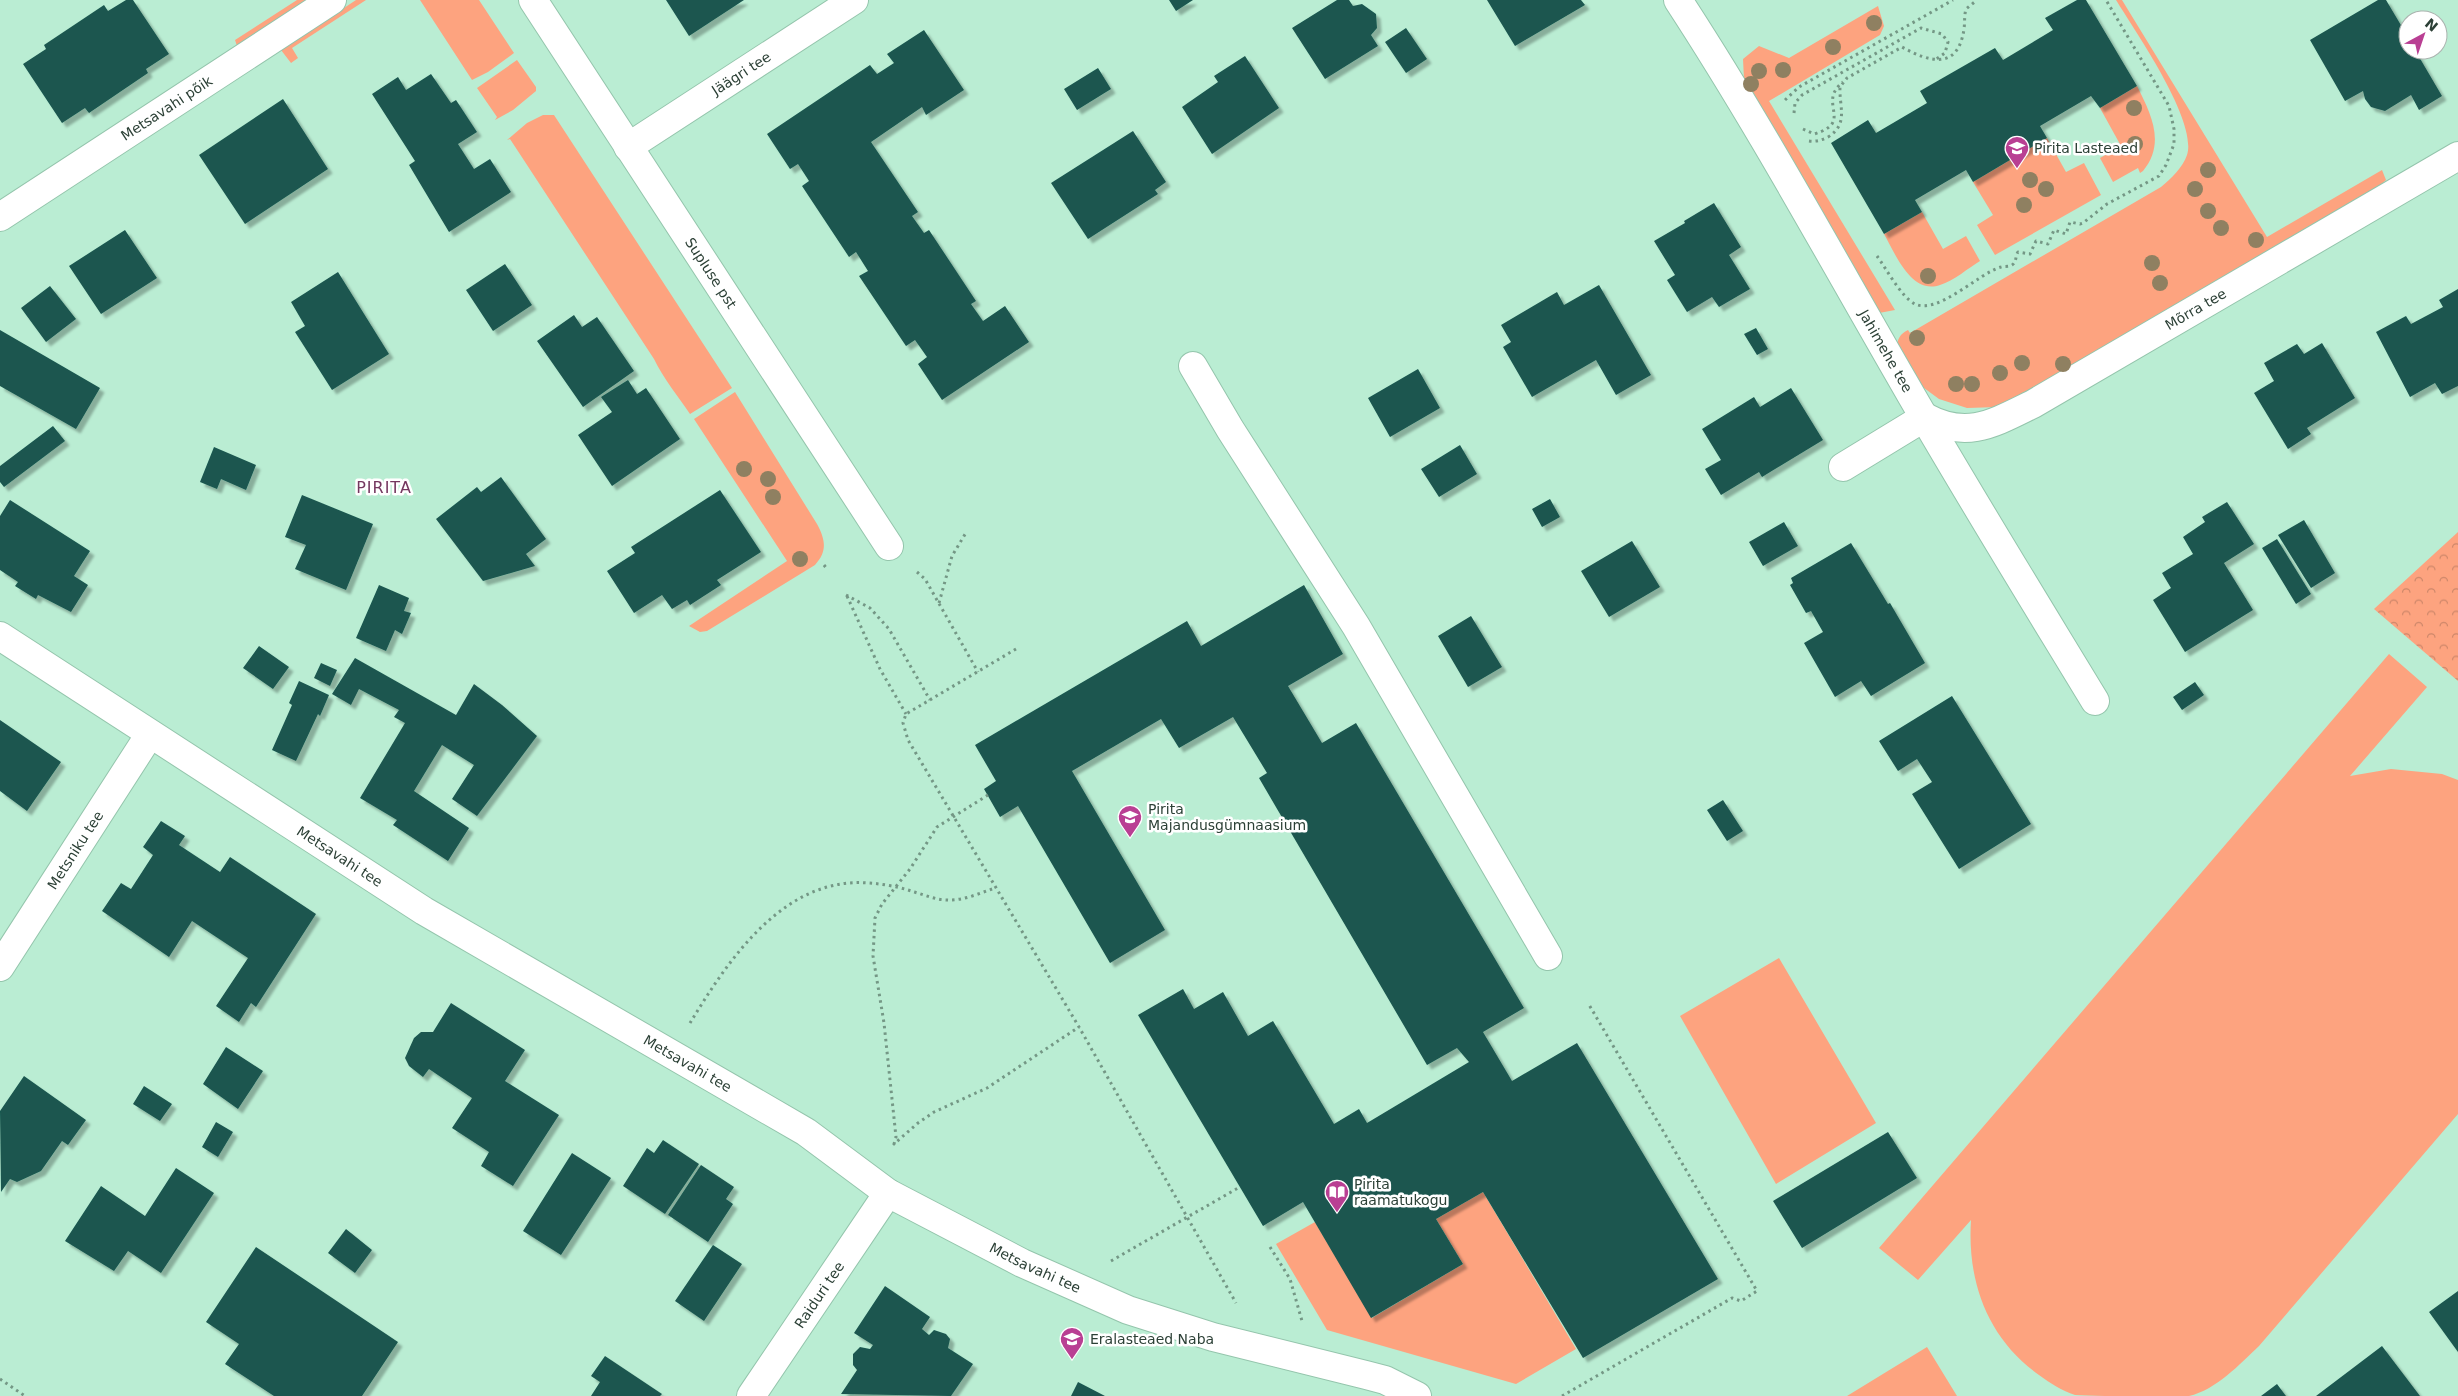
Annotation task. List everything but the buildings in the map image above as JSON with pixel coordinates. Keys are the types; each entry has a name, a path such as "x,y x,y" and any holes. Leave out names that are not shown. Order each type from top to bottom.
{"street":[{"name":"Metsavahi põik","path":"0,217 332,0"},
{"name":"Supluse pst","path":"533,0 889,546"},
{"name":"Jäägri tee","path":"628,147 854,0"},
{"name":"Jahimehe tee","path":"1678,0 1712,52 1800,200 1904,384 1925,416 2094,701"},
{"name":"Mõrra tee","path":"1925,416 1940,425 1973,429 1986,426 2033,404 2458,156"},
{"path":"1193,366 1230,429 1356,626 1548,956"},
{"path":"1843,467 1925,416"},
{"name":"Metsavahi tee","path":"0,636 424,911 806,1132 888,1193 1022,1263 1128,1310 1213,1337 1384,1380 1417,1396"},
{"name":"Metsniku tee","path":"0,967 150,734"},
{"name":"Raiduri tee","path":"751,1396 888,1193"}],"path":[{"path":"1783,106 1791,93 1799,87 1953,0"},
{"path":"1798,124 1805,131 1814,134 1830,126 1835,118 1832,96 1836,88 1902,47 1925,58 1945,59 1955,52 1964,29 1966,9 1977,0"},
{"path":"1875,252 1906,297 1916,304 1929,305 1969,286 2000,267 2011,265 2016,261 2018,252 2030,254 2036,241 2048,244 2054,230 2066,234 2070,222 2084,223 2107,204 2162,172 2174,144 2174,129 2169,106 2106,0"},
{"path":"1796,117 1793,107 1802,95 1921,28 1936,31 1946,38 1948,42 1945,53 1935,60"},
{"path":"1806,140 1825,139 1840,127 1842,118 1839,97 1843,82"},
{"path":"939,603 952,556 967,531"},
{"path":"889,546 925,579 978,672"},
{"path":"824,565 826,569"},
{"path":"930,700 888,629 870,608 846,595 880,669 906,714 904,723 908,740 952,817 1079,1027 1240,1310"},
{"path":"906,714 1016,649"},
{"path":"988,796 937,827 896,887 882,904 875,918 872,936 896,1137 894,1144 934,1112 987,1088 1079,1027"},
{"path":"671,1054 716,982 756,931 793,903 822,889 846,882 896,887 946,900 960,899 995,888"},
{"path":"1562,1396 1732,1298 1741,1301 1757,1292 1588,1003"},
{"path":"1102,1266 1238,1188"},
{"path":"1270,1247 1290,1280 1305,1330"},
{"path":"0,1379 25,1396"}],"green space":[{"path":"297,0 307,0 237,46 235,40"},
{"path":"356,0 366,0 292,48 298,58 291,63 281,50"},
{"path":"420,0 479,0 514,53 488,72 472,80"},
{"path":"2116,0 2122,0 2267,237 2382,170 2386,180 2377,188 2089,360 1998,407 1967,408 1939,399 1920,385 1897,348 1898,339 1903,333 1908,330 1910,333 2161,187 2183,164 2187,155 2188,140 2174,99 2163,76"},
{"path":"1878,6 1884,26 1880,35 1769,101 1895,310 1879,313 1748,90 1744,79 1743,59 1759,46 1789,58"},
{"path":"517,60 536,87 536,91 513,110 495,120 497,117 477,88"},
{"path":"2137,86 2154,128 2154,150 2143,171 2140,173 2138,168 2113,182 2100,158 2121,146 2100,108"},
{"path":"543,115 554,115 732,388 690,414 510,139 507,140 527,123"},
{"path":"2047,138 2066,172 2084,163 2101,195 1995,255 1977,225 1993,215 1973,182"},
{"path":"1922,212 1943,249 1966,236 1980,261 1940,285 1930,286 1921,284 1912,278 1899,261 1884,234"},
{"path":"735,392 817,524 824,545 822,555 815,565 707,631 700,632 689,626 787,561 694,419"},
{"path":"2458,532 2458,681 2374,609"},
{"path":"2389,654 2427,687 2350,776 2391,769 2442,774 2458,780 2458,1114 2259,1346 2218,1382 2199,1393 2189,1396 2075,1395 2065,1391 2043,1378 2021,1360 2006,1344 1994,1326 1977,1286 1971,1243 1971,1220 1918,1280 1879,1248"},
{"path":"1779,958 1876,1123 1776,1184 1680,1016"},
{"path":"1483,1192 1576,1349 1516,1384 1327,1330 1276,1244 1315,1222 1372,1318 1463,1264 1436,1219"},
{"path":"1927,1347 1957,1396 1847,1396"}],"place":[{"name":"Pirita Lasteaed","path":"2017,169"},
{"name":"Pirita Majandusgümnaasium","path":"1130,838"},
{"name":"Pirita raamatukogu","path":"1337,1213"},
{"name":"Eralasteaed Naba","path":"1072,1360"}],"district":[{"name":"PIRITA","path":"384,487"}]}
